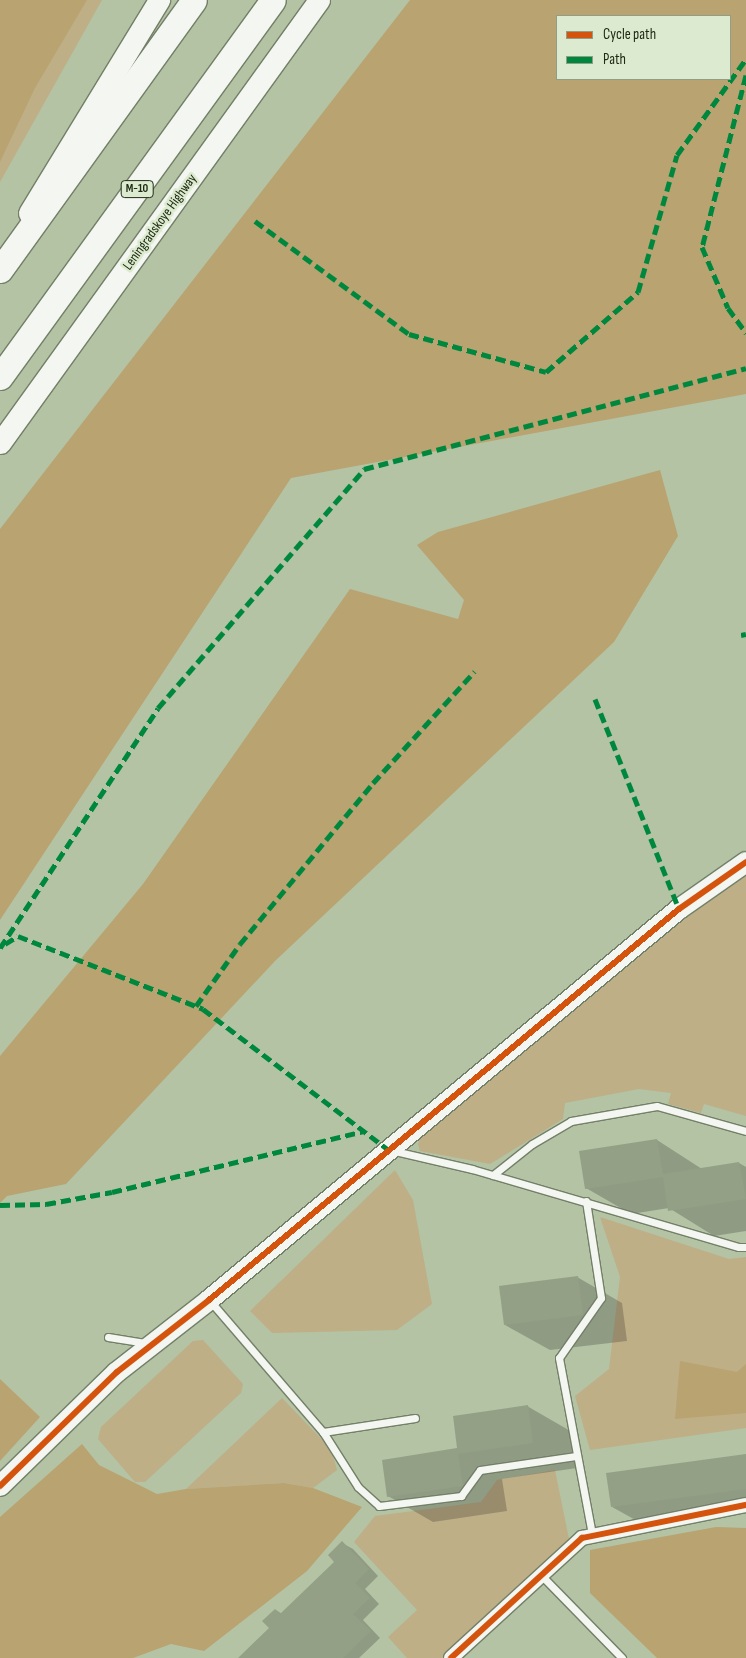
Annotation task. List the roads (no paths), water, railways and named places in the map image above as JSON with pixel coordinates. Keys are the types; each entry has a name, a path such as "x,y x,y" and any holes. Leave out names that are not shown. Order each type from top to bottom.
{"highway":[{"path":"0,270 194,0"},
{"name":"М-10","path":"0,377 273,0"}],"main road":[{"path":"0,261 159,0"},
{"name":"Leningradskoye Highway","path":"0,443 319,0"}],"street":[{"path":"0,1486 38,1452 116,1372 210,1300 679,909 746,862"},
{"path":"451,1658 582,1538 746,1505"}],"lane":[{"path":"493,1175 532,1144 571,1121 656,1106 746,1131"},
{"path":"389,1150 493,1175 739,1247 746,1246"},
{"path":"586,1202 601,1298 559,1358 592,1535"},
{"path":"210,1300 323,1432 358,1487 379,1506 461,1496 480,1470 576,1456"},
{"path":"108,1337 152,1344"},
{"path":"323,1432 415,1418"},
{"path":"541,1576 622,1658"}]}
